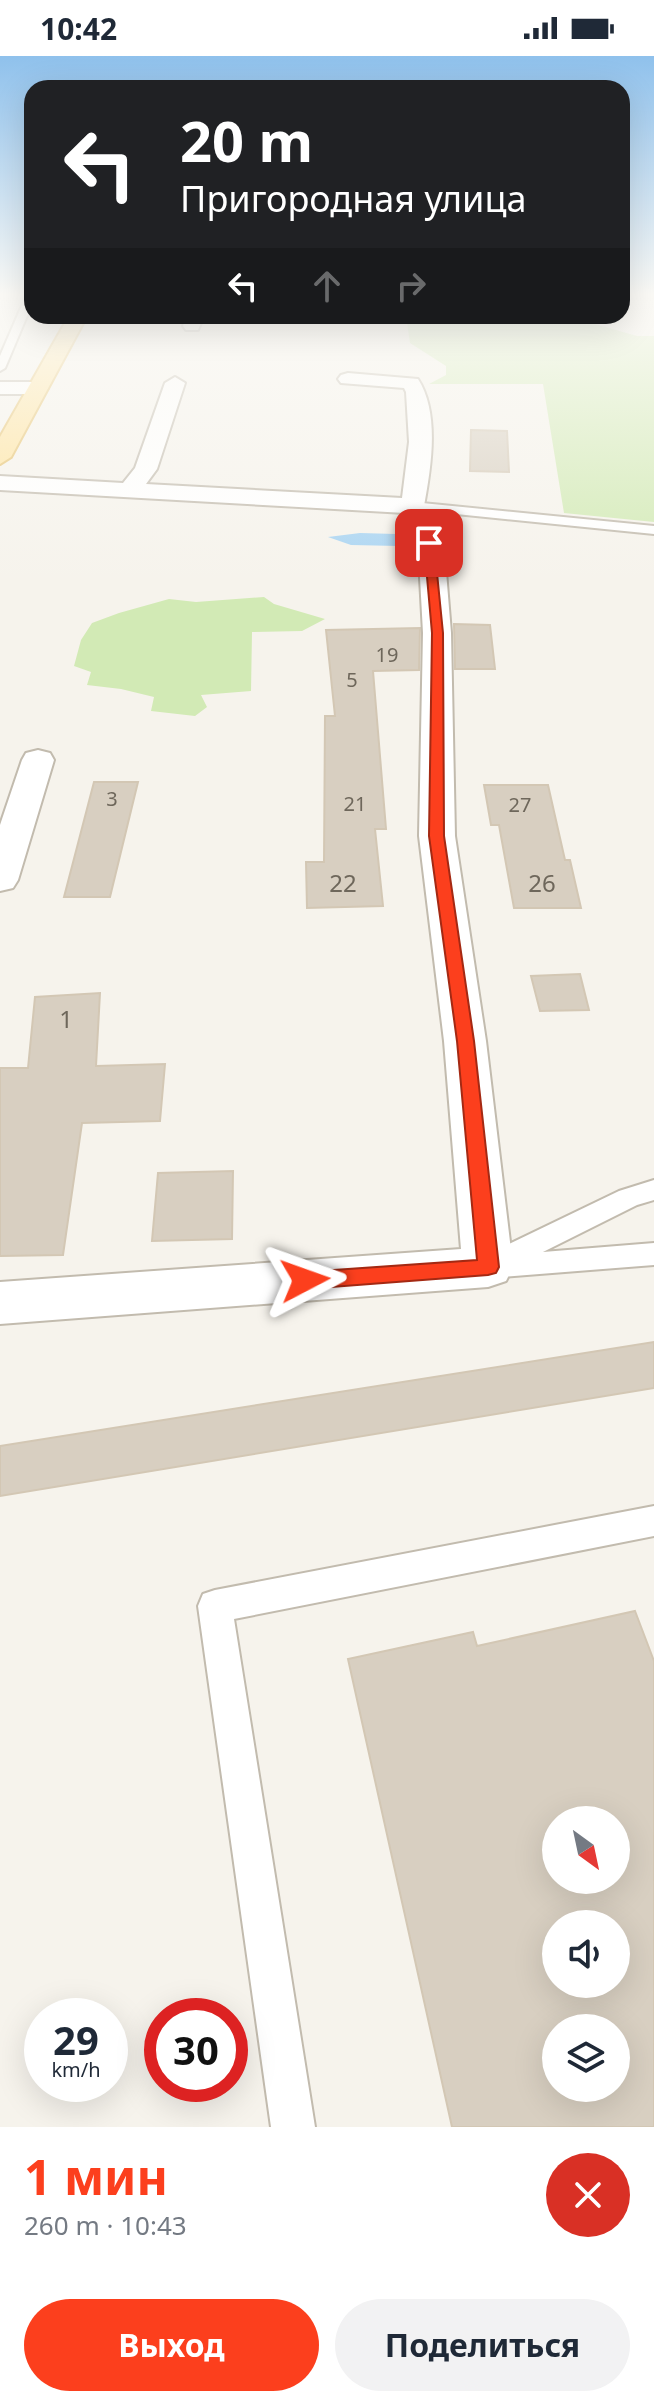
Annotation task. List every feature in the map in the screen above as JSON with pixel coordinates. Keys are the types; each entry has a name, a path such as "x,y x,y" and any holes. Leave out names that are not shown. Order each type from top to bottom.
{"main road":[{"path":"0,457 35,393"}],"street":[{"path":"129,490 146,469 172,393"},
{"path":"0,1303 488,1267 465,1041 437,836 437,633 432,559 426,526 412,506 419,471 416,393"},
{"path":"0,483 412,506"},
{"path":"0,880 38,760"}],"lane":[{"path":"412,506 654,530"},
{"path":"488,1267 628,1198 654,1190"},
{"path":"488,1267 654,1254"},
{"path":"293,2127 215,1606 654,1521"}],"green space":[{"path":"544,393 654,393 654,522 564,513"},
{"path":"264,597 274,604 325,619 302,631 252,632 251,691 201,695 207,707 195,716 151,711 154,697 87,685 91,672 74,666 81,640 92,623 119,613 169,599 196,602"}],"water":[{"path":"360,533 396,534 399,546 351,545 328,537"}],"building":[{"path":"471,430 507,431 509,472 470,471"},
{"path":"454,624 490,625 495,669 455,669"},
{"path":"420,628 419,670 373,671 386,829 375,829 383,906 307,908 306,862 324,862 325,716 335,716 326,630"},
{"path":"94,782 138,782 110,897 64,897"},
{"path":"484,785 548,785 565,860 570,860 581,908 514,908 499,825 491,825"},
{"path":"580,974 589,1010 540,1011 531,976"},
{"path":"100,993 96,1066 165,1064 160,1121 82,1123 63,1255 0,1256 0,1068 28,1068 35,997"},
{"path":"233,1171 232,1239 152,1241 158,1173"},
{"path":"654,1342 654,1388 0,1496 0,1446"},
{"path":"635,1611 654,1661 654,2127 452,2127 348,1659 473,1632 477,1646"}],"route":[{"path":"305,1280 488,1267 465,1041 437,836 437,633 429,543"}]}
